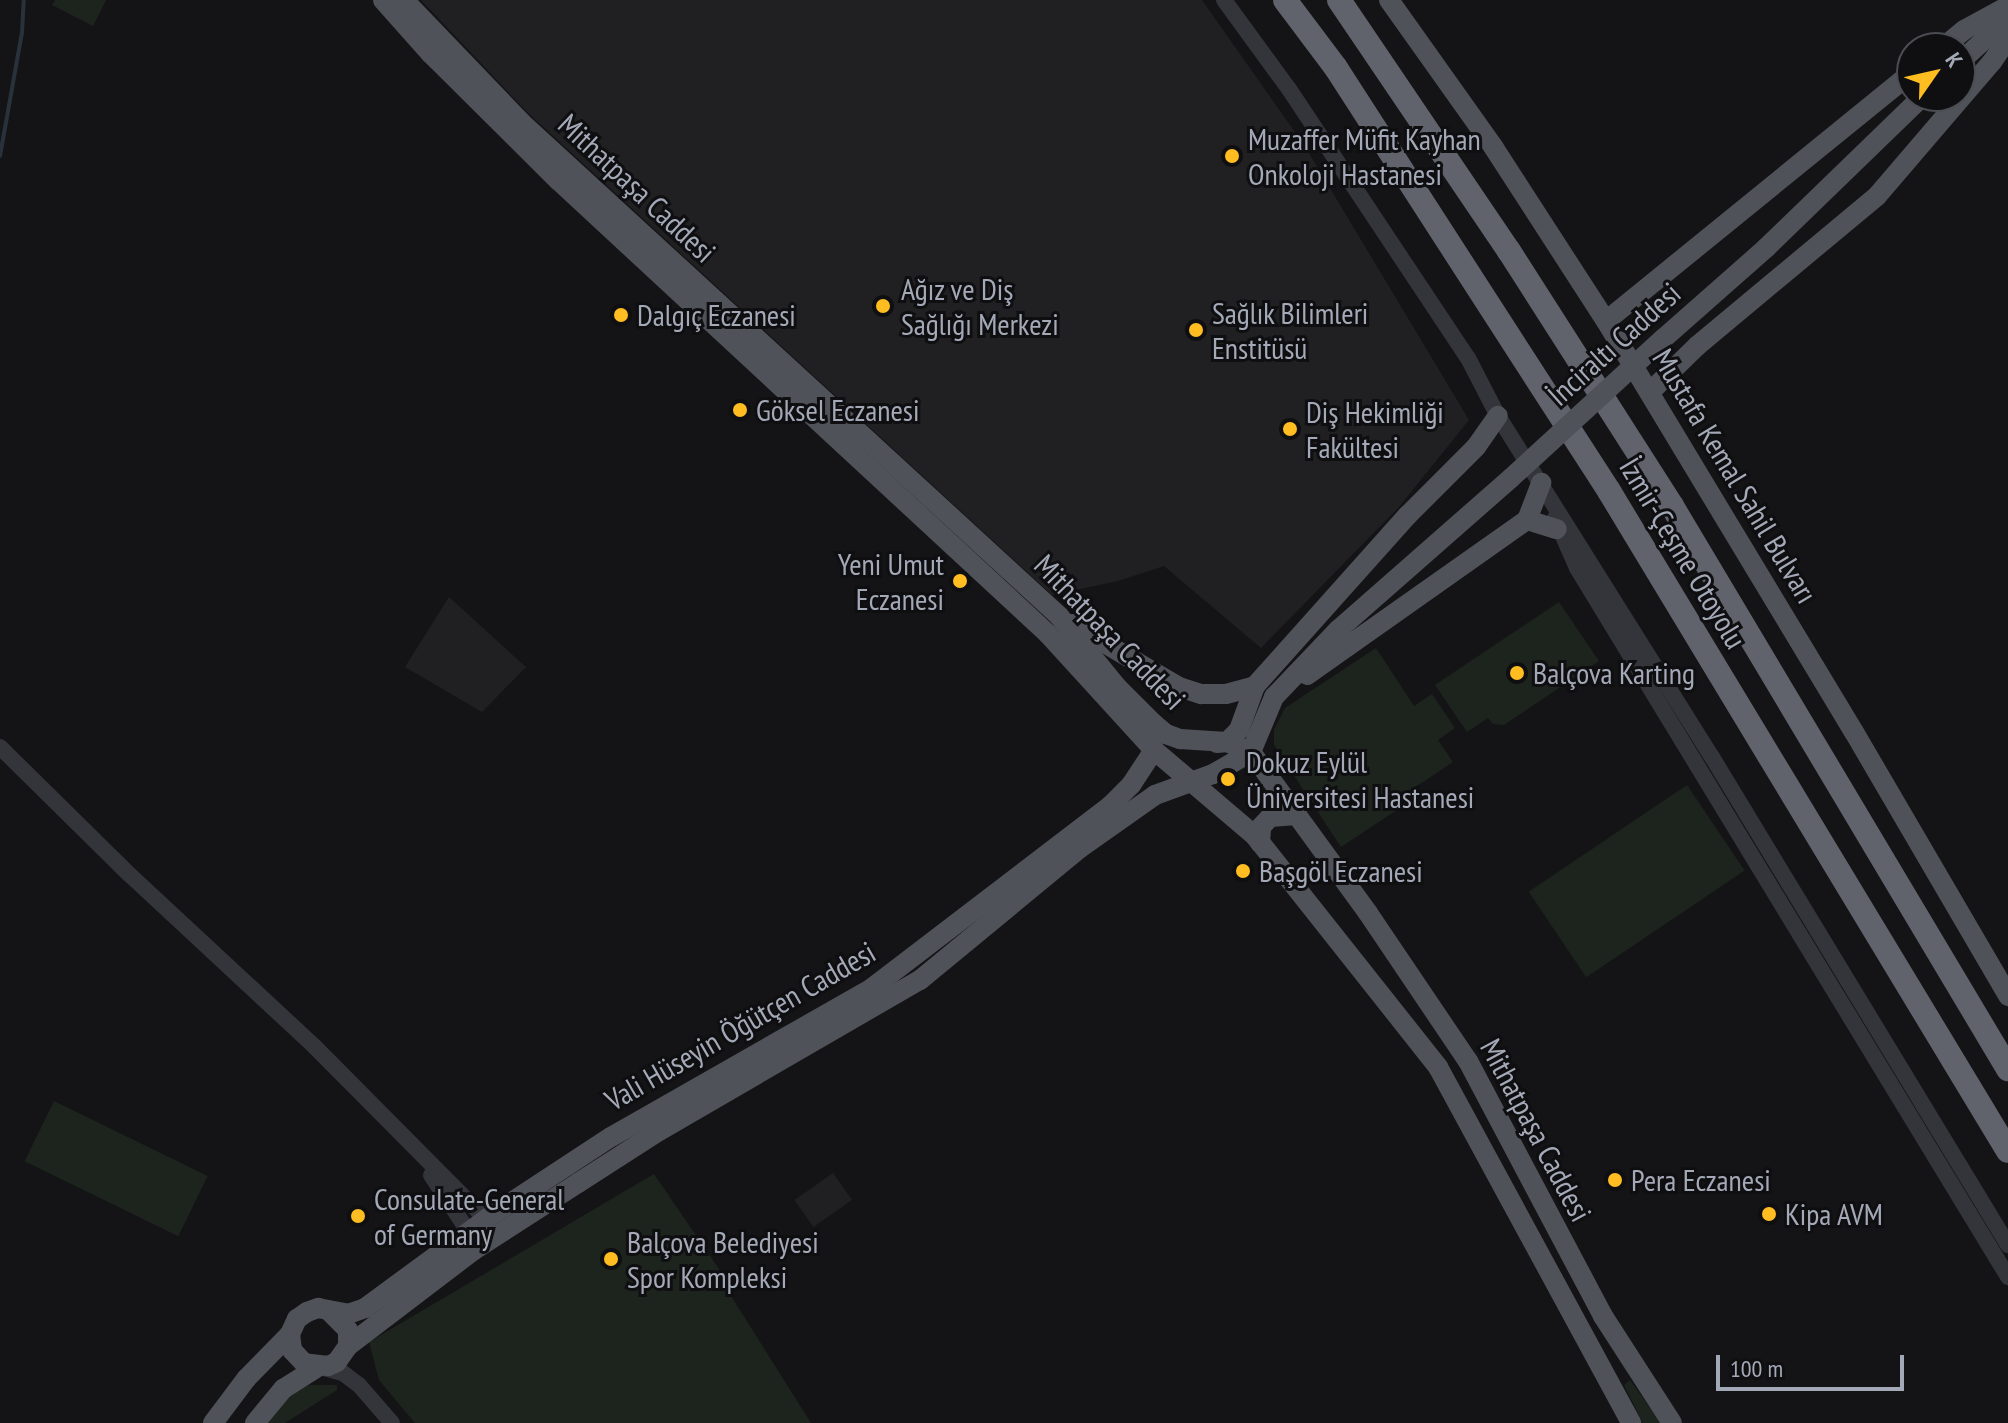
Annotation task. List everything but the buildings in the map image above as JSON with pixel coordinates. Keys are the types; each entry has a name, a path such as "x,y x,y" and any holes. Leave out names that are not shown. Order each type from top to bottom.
{"highway":[{"name":"İzmir-Çeşme Otoyolu","path":"1285,0 1336,68 1600,478 2008,1151"},
{"name":"İzmir-Çeşme Otoyolu","path":"1339,0 1509,251 1672,506 2008,1069"}],"main road":[{"name":"Mithatpaşa Caddesi","path":"383,0 431,54 559,181 1048,634 1154,750 1194,781 1260,843 1438,1067 1631,1423"},
{"name":"Mithatpaşa Caddesi","path":"404,0 522,123 1059,616 1118,688 1166,734 1180,739 1227,742 1251,752 1468,1061 1603,1316 1672,1423"},
{"name":"Mustafa Kemal Sahil Bulvarı","path":"1389,0 1494,148 1606,321 1847,718 2008,996"},
{"path":"1962,32 2008,6"},
{"path":"1976,47 2008,18"},
{"path":"1650,392 1697,346 1877,196 1992,62 2008,38"},
{"path":"1606,321 1896,85"},
{"name":"İnciraltı Caddesi","path":"1263,689 1338,630 1511,478 1766,248 1906,112"},
{"path":"1154,750 1167,746 1227,742 1239,730 1263,689 1408,515 1476,447 1498,416"},
{"path":"1048,634 1059,616 1179,687 1201,694 1263,689 1381,625 1527,520 1546,490"},
{"path":"1527,520 1557,529"},
{"path":"1251,752 1263,689"},
{"name":"Vali Hüseyin Öğütçen Caddesi","path":"486,1219 611,1137 872,988 1110,806 1131,785 1154,750"},
{"name":"Vali Hüseyin Öğütçen Caddesi","path":"329,1311 348,1314 365,1308 471,1241 920,980 1080,848 1130,812 1161,791 1194,781 1251,752"},
{"path":"1260,843 1261,827 1270,817 1297,815"},
{"path":"471,1241 486,1219"},
{"name":"Vali Hüseyin Öğütçen Caddesi","path":"348,1346 471,1241"},
{"path":"213,1423 254,1370 290,1334 297,1319 318,1308 329,1311 348,1330 348,1346 337,1362 318,1367 283,1389 255,1423"},
{"path":"290,1334 297,1357 318,1367"}],"street":[{"path":"1224,0 1289,89 1468,358 1498,416 2008,1245"},
{"path":"1546,490 1557,529 1577,568 2008,1277"},
{"path":"0,747 130,875 314,1046 486,1219"},
{"path":"407,1141 471,1241"},
{"path":"348,1346 352,1371 359,1385"},
{"path":"318,1367 343,1373 359,1385 392,1423"}],"shaded area":[{"path":"55,0 106,0 93,26 52,5"},
{"path":"421,0 1202,0 1304,145 1469,420 1399,507 1261,648 1164,566 1118,581 1052,595 527,112"},
{"path":"449,597 526,667 482,712 405,667"},
{"name":"Balçova Karting","path":"1559,602 1599,661 1504,725 1493,724 1488,718 1467,732 1435,685"},
{"path":"1376,648 1414,706 1432,694 1455,728 1438,740 1453,762 1405,794 1409,802 1341,847 1274,745 1274,730 1285,708"},
{"path":"1687,785 1745,870 1586,977 1529,892"},
{"path":"54,1101 208,1176 178,1236 25,1161"},
{"path":"833,1173 852,1200 813,1227 794,1200"},
{"name":"Balçova Belediyesi Spor Kompleksi","path":"654,1174 730,1285 726,1288 811,1423 415,1423 379,1380 369,1342"},
{"path":"1630,1380 1661,1423 1643,1423 1624,1385"},
{"path":"308,1385 337,1385 337,1390 285,1423 266,1423 291,1393"}],"waterway":[{"path":"0,156 22,33 24,0"}],"place":[{"name":"Muzaffer Müfit Kayhan Onkoloji Hastanesi","path":"1232,156"},
{"name":"Ağız ve Diş Sağlığı Merkezi","path":"883,306"},
{"name":"Dalgıç Eczanesi","path":"621,315"},
{"name":"Sağlık Bilimleri Enstitüsü","path":"1196,330"},
{"name":"Göksel Eczanesi","path":"740,410"},
{"name":"Diş Hekimliği Fakültesi","path":"1290,429"},
{"name":"Yeni Umut Eczanesi","path":"960,581"},
{"name":"Balçova Karting","path":"1517,673"},
{"name":"Dokuz Eylül Üniversitesi Hastanesi","path":"1228,779"},
{"name":"Başgöl Eczanesi","path":"1243,871"},
{"name":"Pera Eczanesi","path":"1615,1180"},
{"name":"Kipa AVM","path":"1769,1214"},
{"name":"Consulate-General of Germany","path":"358,1216"},
{"name":"Balçova Belediyesi Spor Kompleksi","path":"611,1259"}]}
